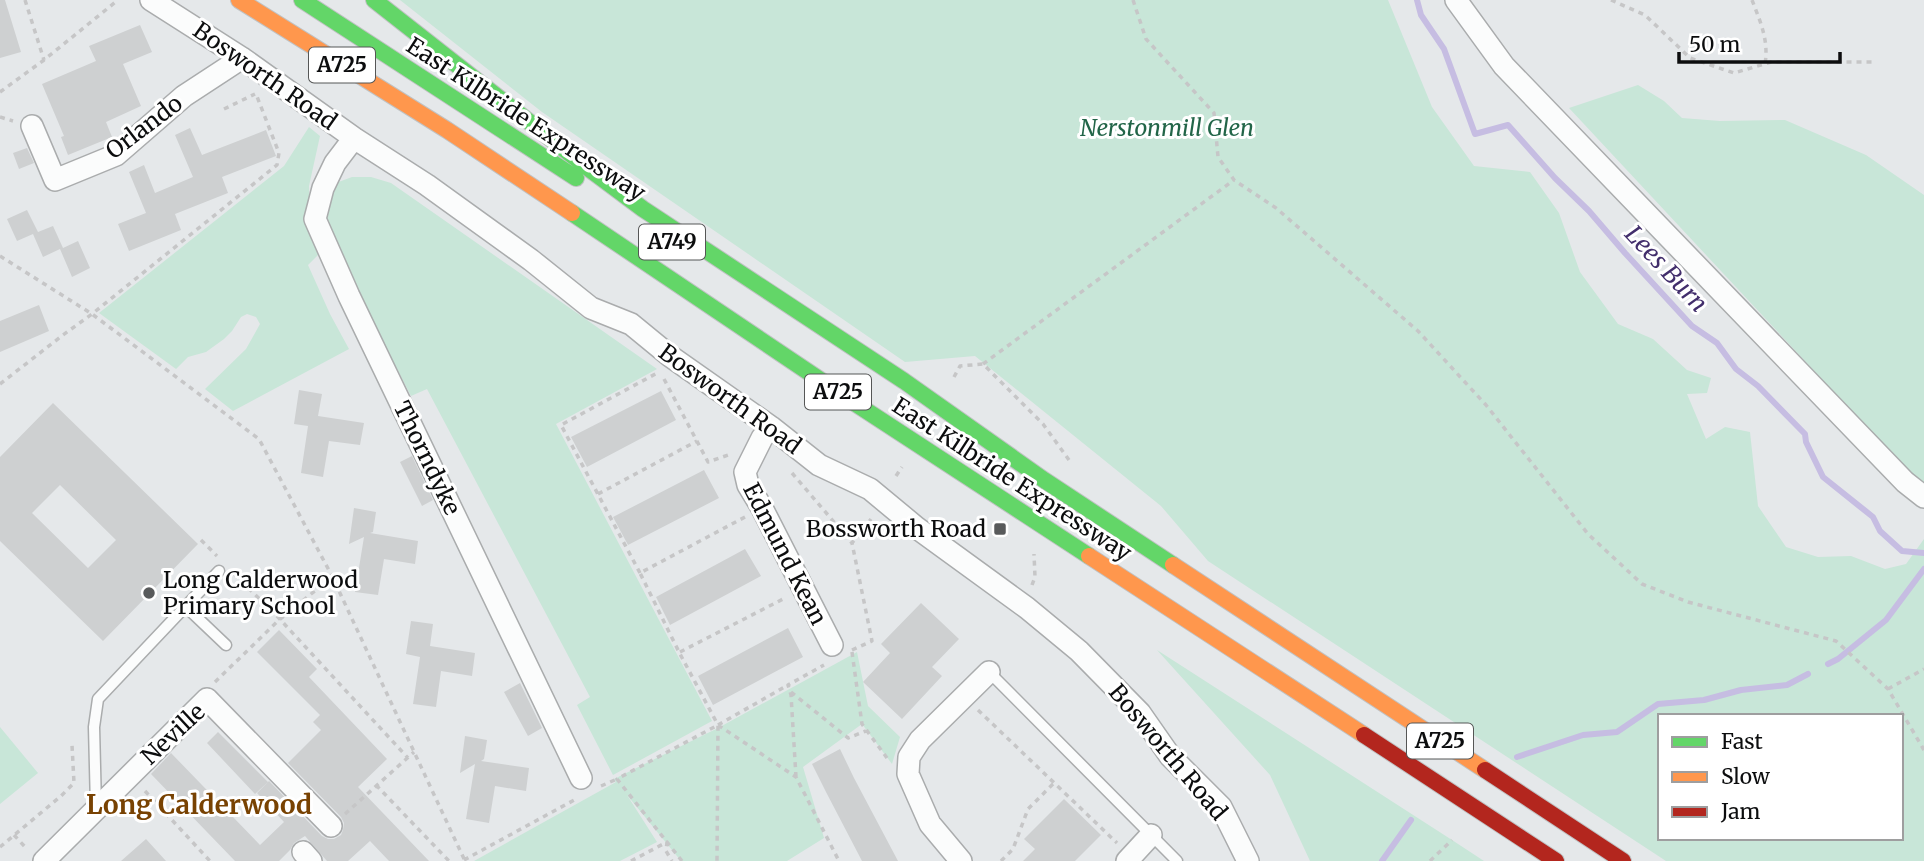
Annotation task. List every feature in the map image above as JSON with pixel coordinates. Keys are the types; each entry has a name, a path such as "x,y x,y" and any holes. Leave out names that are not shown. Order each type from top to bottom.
{"main road":[{"name":"East Kilbride Expressway","path":"239,0 447,130"},
{"name":"East Kilbride Expressway","path":"260,0 447,130 850,400 1556,861"},
{"name":"East Kilbride Expressway","path":"302,0 580,180 897,391 1044,480"},
{"name":"East Kilbride Expressway","path":"374,0 643,209 904,381 1044,480 1623,861"}],"street":[{"name":"Bosworth Road","path":"151,0 242,58 354,138 426,185 520,252 591,308 631,324 665,364 771,428 819,465 870,489 917,528 1027,608 1079,652 1140,713 1171,756 1221,807 1248,861"},
{"path":"1456,0 1504,66 1905,482 1924,497"},
{"name":"Orlando","path":"32,126 55,180 116,155 184,96 242,58"},
{"name":"Thorndyke","path":"354,138 335,163 323,188 315,219 580,788"},
{"name":"Edmund Kean","path":"771,428 762,438 745,472 748,485 802,589 841,651"},
{"path":"961,861 930,824 908,774 909,757 920,740 989,672"},
{"name":"Neville","path":"44,861 207,699 331,826"},
{"path":"1129,859 1152,835"}],"lane":[{"path":"96,809 94,727 98,699 219,571"},
{"path":"186,606 226,645"},
{"path":"989,672 1177,861"}],"path":[{"path":"24,0 44,60"},
{"path":"0,92 118,0"},
{"path":"1133,0 1146,40 1214,113 1218,157 1234,180 1276,208 1418,331 1486,405 1588,534 1642,584 1688,602 1836,641 1888,690 1902,714"},
{"path":"1611,0 1645,15 1690,58 1734,73 1771,62 1873,62"},
{"path":"1752,0 1768,50 1765,64"},
{"path":"223,110 262,92"},
{"path":"0,384 92,314 277,165 279,153 255,94"},
{"path":"954,377 960,366 983,364 1234,180"},
{"path":"0,256 92,314 259,439 332,576 465,860 580,788 601,786 617,779 788,688 841,651 872,641 852,542 785,465"},
{"path":"757,447 708,462 665,364 561,425 718,724 796,777"},
{"path":"983,364 1043,424 1071,463"},
{"path":"598,494 697,441"},
{"path":"640,573 762,508"},
{"path":"852,542 871,519"},
{"path":"1027,608 1035,577 1035,521"},
{"path":"201,540 217,556"},
{"path":"233,573 408,758"},
{"path":"207,699 210,687 246,651 332,576"},
{"path":"679,652 802,589"},
{"path":"841,651 862,724 892,764 908,774"},
{"path":"1888,690 1924,669"},
{"path":"788,688 848,738 867,730"},
{"path":"788,688 796,777 839,861"},
{"path":"964,697 1129,859"},
{"path":"1903,715 1924,750"},
{"path":"717,861 718,724"},
{"path":"0,847 74,783 72,745"},
{"path":"331,826 414,752"},
{"path":"130,775 210,861"},
{"path":"617,779 682,861"},
{"path":"1001,861 1013,849 1028,809 1054,783"},
{"path":"376,785 449,861"},
{"path":"1430,861 1452,840"},
{"path":"631,861 667,842"},
{"path":"667,842 666,851 672,861"}],"green space":[{"name":"Nerstonmill Glen","path":"400,0 1388,0 1432,107 1474,166 1530,172 1559,213 1580,272 1618,324 1653,339 1687,370 1711,378 1707,393 1687,394 1706,439 1725,427 1750,432 1758,506 1786,547 1818,557 1851,556 1885,569 1906,564 1924,539 1924,861 1666,861 1208,561 1161,506 975,356 905,362 542,112"},
{"path":"1638,85 1664,101 1682,118 1720,121 1785,120 1866,155 1924,195 1924,485 1914,478 1569,108"},
{"path":"309,127 320,136 309,186 310,219 318,255 308,265 349,349 233,411 205,389 246,349 260,324 256,317 247,314 241,317 224,339 206,352 188,357 176,369 99,313 284,166"},
{"path":"352,177 371,177 391,183 657,369 556,424 712,721 613,775 577,705 590,697 427,389 411,396 327,233 325,212 333,184"},
{"path":"1157,650 1484,861 1310,861 1270,775"},
{"path":"857,652 868,706 900,737 892,764 862,724 803,767 824,838 787,861 681,861 627,795 657,842 620,861 474,861 616,782 614,779 718,728"},
{"path":"0,727 38,773 0,804"}],"building":[{"path":"0,0 5,0 21,52 0,58"},
{"path":"140,25 152,52 123,64 141,106 106,122 112,137 68,155 61,137 64,136 42,84 96,61 89,46"},
{"path":"190,128 202,155 266,130 276,156 222,177 228,193 175,214 181,230 129,251 118,224 146,213 129,172 144,165 155,193 193,177 175,135"},
{"path":"27,148 34,163 19,169 13,153"},
{"path":"27,210 38,232 53,226 63,248 78,241 90,268 72,277 60,249 43,257 33,234 17,241 7,219"},
{"path":"39,305 49,331 0,352 0,321"},
{"path":"299,390 322,394 318,416 364,423 360,445 329,441 323,477 301,473 308,426 294,424"},
{"path":"661,391 676,420 587,467 571,437"},
{"path":"53,403 198,544 103,641 0,541 0,457","holes":["60,485 116,540 88,568 32,513"]},
{"path":"412,456 433,500 422,506 400,462"},
{"path":"704,470 719,498 628,545 613,517"},
{"path":"354,508 376,512 373,532 370,533 418,541 415,564 384,559 378,595 355,592 364,537 349,544"},
{"path":"745,549 761,576 670,625 656,597"},
{"path":"921,603 959,639 932,667 942,676 902,719 863,682 890,653 881,644"},
{"path":"411,621 433,624 430,646 475,653 472,676 441,671 436,707 413,704 420,657 406,654"},
{"path":"788,628 803,657 713,705 698,676"},
{"path":"279,630 317,669 309,677 387,759 358,787 429,861 389,861 370,841 348,861 327,861 305,836 294,843 279,861 235,861 151,774 171,753 260,845 284,822 257,793 269,781 322,836 334,839 341,835 344,823 341,817 288,763 321,730 313,722 320,715 257,652"},
{"path":"520,683 542,728 528,736 504,692"},
{"path":"218,732 268,782 255,794 207,743"},
{"path":"465,736 487,740 484,759 481,761 529,768 526,791 495,786 489,823 466,819 475,764 460,773"},
{"path":"840,749 898,861 862,861 826,792 812,764"},
{"path":"1064,799 1101,835 1075,861 1023,861 1035,849 1024,839"},
{"path":"146,839 166,861 121,861"}],"waterway":[{"name":"Lees Burn","path":"1417,0 1421,15 1444,49 1475,134 1508,125 1692,326 1717,343 1736,369 1758,386 1805,434 1806,442 1823,477 1873,517 1880,531 1902,551 1924,553"},
{"path":"1828,664 1886,620 1924,569"},
{"path":"1517,757 1583,735 1617,732 1658,704 1704,700 1741,690 1787,685 1808,674"},
{"path":"1382,861 1411,820"}],"traffic: fast":[{"path":"302,0 576,178"},
{"path":"374,0 643,209 904,381 1044,480 1173,565"},
{"path":"572,213 850,400 1089,556"}],"traffic: slow":[{"path":"239,0 447,130 572,213"},
{"path":"1089,556 1364,735"},
{"path":"1173,565 1485,770"}],"traffic: jam":[{"path":"1364,735 1556,861"},
{"path":"1485,770 1623,861"}],"place":[{"name":"Bossworth Road","path":"1000,529"},
{"name":"Long Calderwood Primary School","path":"149,593"}],"district":[{"name":"Long Calderwood","path":"199,805"}]}
